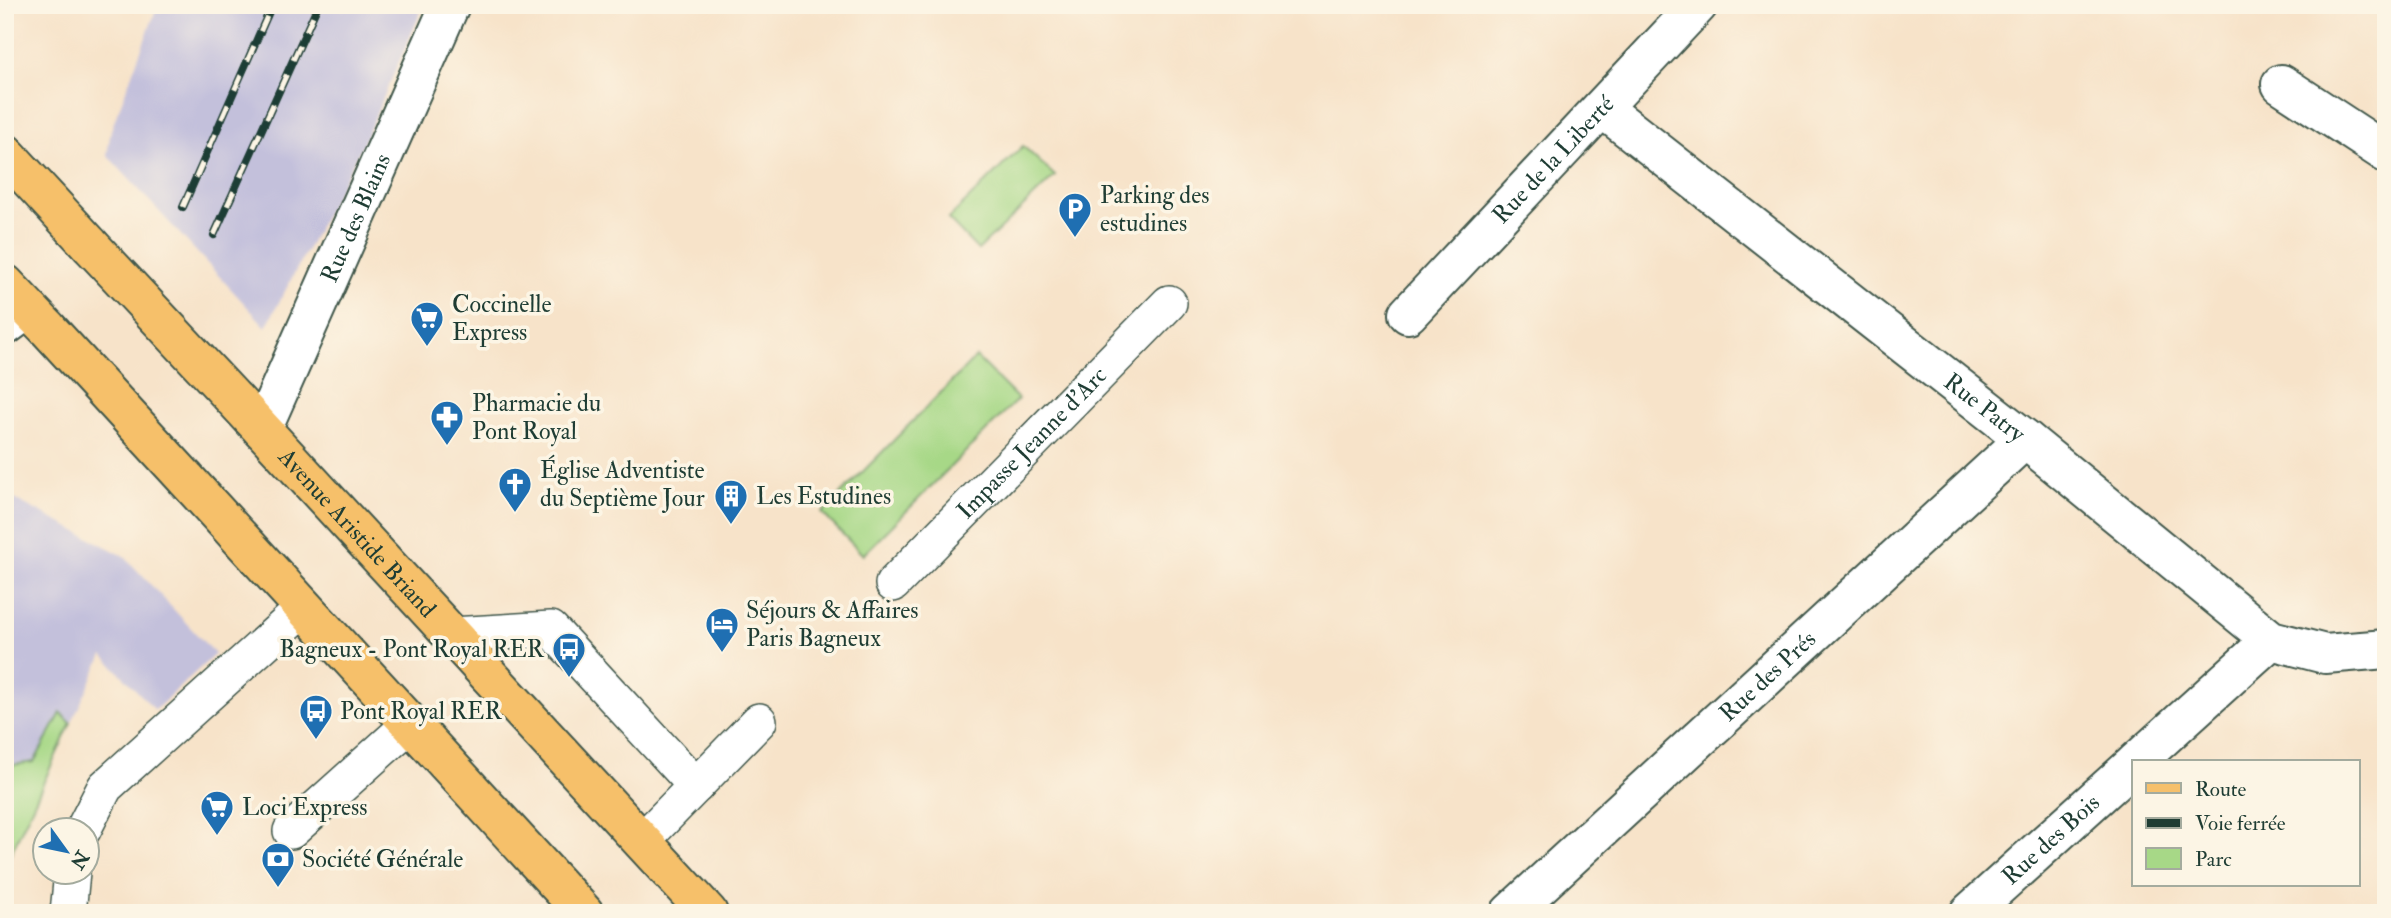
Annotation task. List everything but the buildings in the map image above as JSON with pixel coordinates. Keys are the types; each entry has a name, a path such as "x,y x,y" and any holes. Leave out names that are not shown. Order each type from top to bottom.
{"main road":[{"name":"Avenue Aristide Briand","path":"5,153 708,913"},
{"path":"22,312 186,479 584,913"}],"street":[{"name":"Rue des Blains","path":"262,429 450,5"},
{"name":"Rue de la Liberté","path":"1408,314 1698,5"},
{"path":"2281,84 2386,153"},
{"name":"Rue Patry","path":"1602,108 2025,439 2271,640 2325,654 2386,649"},
{"name":"Rue des Prés","path":"1510,913 2025,439"},
{"name":"Rue des Bois","path":"2138,760 2271,640"},
{"name":"Rue des Bois","path":"1969,913 2132,766"}],"lane":[{"name":"Impasse Jeanne d'Arc","path":"893,584 1169,303"},
{"path":"90,816 105,787 303,608"},
{"path":"452,635 551,629 696,786"},
{"path":"642,841 759,721"},
{"path":"291,831 410,724"},
{"path":"68,913 71,886"}],"shaded area":[{"path":"158,5 424,5 363,144 266,327 107,155 111,130"},
{"path":"5,494 124,556 215,654 155,710 103,655 5,866"}],"green space":[{"path":"1023,146 1055,176 978,250 948,219"},
{"path":"976,357 1018,399 863,555 822,513"},
{"path":"61,713 71,723 5,866 5,766 34,762"}],"railway":[{"path":"183,207 272,5"},
{"path":"214,235 318,5"}],"place":[{"name":"Parking des estudines","path":"1075,239"},
{"name":"Coccinelle Express","path":"427,348"},
{"name":"Pharmacie du Pont Royal","path":"447,447"},
{"name":"Église Adventiste du Septième Jour","path":"515,514"},
{"name":"Les Estudines","path":"731,526"},
{"name":"Séjours & Affaires Paris Bagneux","path":"722,654"},
{"name":"Bagneux - Pont Royal RER","path":"569,679"},
{"name":"Pont Royal RER","path":"316,741"},
{"name":"Loci Express","path":"217,837"},
{"name":"Société Générale","path":"278,889"}]}
